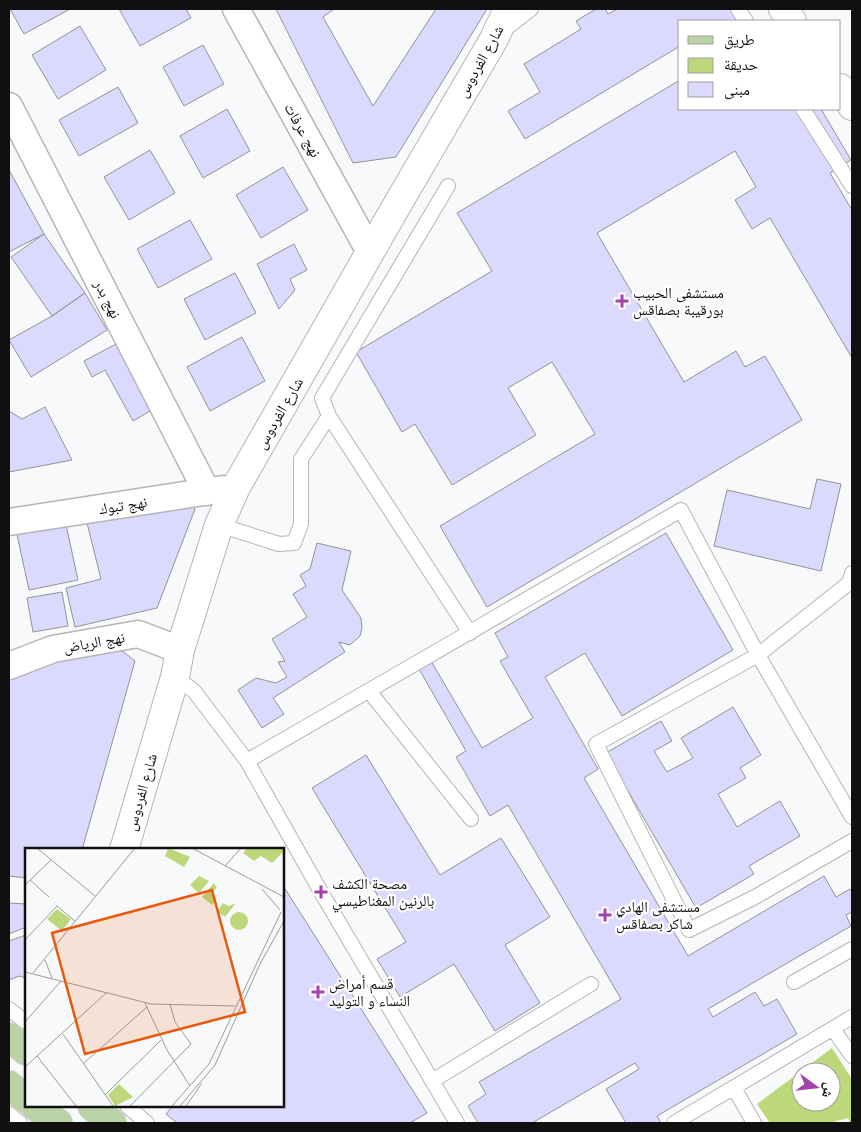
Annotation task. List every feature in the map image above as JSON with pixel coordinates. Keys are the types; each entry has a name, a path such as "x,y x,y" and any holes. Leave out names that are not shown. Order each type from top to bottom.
{"main road":[{"path":"9,1037 25,1050"},
{"path":"9,1086 25,1098"},
{"path":"36,1107 58,1123"},
{"path":"93,1107 112,1123"}],"street":[{"name":"نهج عرفات","path":"236,9 370,252"},
{"name":"شارع الفردوس","path":"125,848 180,650 219,525 236,487 494,39 508,9"},
{"path":"783,9 791,20"},
{"path":"841,90 852,106"},
{"name":"نهج بدر","path":"9,106 207,492"},
{"name":"نهج تبوك","path":"9,522 236,487"},
{"name":"نهج الرياض","path":"9,666 53,649 138,634 180,650"}],"lane":[{"path":"494,39 532,9"},
{"path":"738,9 745,20"},
{"path":"804,110 852,186"},
{"path":"448,186 322,398 328,416 470,633"},
{"path":"219,525 279,544 294,543 301,524 302,459 328,416"},
{"path":"247,761 681,510 758,655 847,794 852,817"},
{"path":"852,573 849,583 758,655 596,744 689,930 755,897 852,841"},
{"path":"174,677 194,691 247,761 321,892 457,1123"},
{"path":"369,691 471,819"},
{"path":"794,982 852,948"},
{"path":"432,1081 591,984"},
{"path":"9,1009 25,1021"},
{"path":"674,1123 852,1017"},
{"path":"833,1029 852,1056"},
{"path":"734,1088 754,1123"},
{"path":"128,1107 147,1123"},
{"path":"9,1114 20,1123"}],"green space":[{"path":"832,1048 852,1079 852,1123 850,1123 848,1118 829,1123 770,1123 757,1104 791,1079 791,1112 841,1112 841,1062 813,1062"}],"building":[{"path":"10,9 70,9 24,34"},
{"path":"119,9 186,9 191,18 140,46"},
{"path":"276,9 334,9 323,17 373,106 436,9 487,9 396,157 353,163"},
{"path":"596,9 605,9 608,14 617,9 737,9 744,20 678,20 678,47 525,139 508,111 540,92 524,64 581,29 576,21"},
{"path":"80,26 106,70 58,99 32,55"},
{"path":"203,45 224,84 184,106 163,67"},
{"path":"678,81 678,110 822,110 851,160 830,173 852,210 852,358 770,218 752,229 735,200 756,187 735,151 597,233 684,382 736,351 745,367 765,356 802,420 487,607 440,526 595,434 552,362 508,388 536,435 452,485 415,424 402,432 356,352 492,271 457,213"},
{"path":"118,87 138,123 79,156 59,120"},
{"path":"227,109 250,151 203,178 180,136"},
{"path":"150,150 175,193 129,220 104,177"},
{"path":"283,167 308,210 261,238 236,195"},
{"path":"9,170 44,234 9,252"},
{"path":"190,220 212,259 158,288 137,249"},
{"path":"44,234 85,293 52,316 11,257"},
{"path":"294,244 307,270 290,279 295,290 279,309 257,264"},
{"path":"235,273 256,313 205,340 184,299"},
{"path":"85,293 107,330 31,377 9,340 52,316"},
{"path":"242,337 265,381 210,411 187,367"},
{"path":"116,344 152,410 133,421 105,370 92,377 84,361"},
{"path":"45,407 72,460 9,472 9,411 22,419"},
{"path":"817,479 841,484 821,571 714,546 727,490 810,509"},
{"path":"185,500 195,509 157,608 75,627 66,588 101,579 87,523"},
{"path":"65,520 78,580 29,590 16,530"},
{"path":"666,533 733,650 622,716 585,653 545,677 598,769 584,778 688,956 824,876 836,897 850,889 852,893 852,912 846,915 851,926 708,1009 713,1017 755,992 764,1006 777,999 797,1034 657,1116 661,1123 626,1123 606,1089 639,1069 635,1063 532,1123 478,1123 468,1106 486,1094 479,1082 621,999 508,805 490,816 456,757 466,751 419,669 431,661 482,748 533,718 500,661 508,657 495,633"},
{"path":"317,543 351,551 342,590 361,618 362,628 360,636 350,645 339,642 345,652 273,698 284,714 262,728 238,690 256,678 276,683 287,677 278,662 285,661 272,639 307,617 293,594 306,586 300,575 310,569"},
{"path":"62,592 68,626 33,632 27,598"},
{"path":"116,646 135,661 83,848 25,848 25,878 9,876 9,678 58,657"},
{"path":"733,707 761,755 740,768 746,778 718,794 737,827 780,801 800,836 749,866 754,874 696,908 606,753 661,721 672,741 654,751 667,772 693,758 681,738"},
{"path":"366,755 440,875 501,838 550,917 505,945 540,1003 495,1031 454,964 400,997 377,959 406,942 312,788"},
{"name":"قسم أمراض النساء و التوليد","path":"284,887 427,1113 410,1123 177,1123 166,1114 171,1108 284,1107"},
{"path":"9,903 25,904 25,927 9,934"},
{"path":"25,935 25,978 19,976 9,980 9,941"}],"place":[{"name":"مستشفى الحبيب بورقيبة بصفاقس","path":"622,301"},
{"name":"مصحة الكشف بالرنين المغناطيسي","path":"321,892"},
{"name":"مستشفى الهادي شاكر بصفاقس","path":"605,915"},
{"name":"قسم أمراض النساء و التوليد","path":"318,992"}]}
